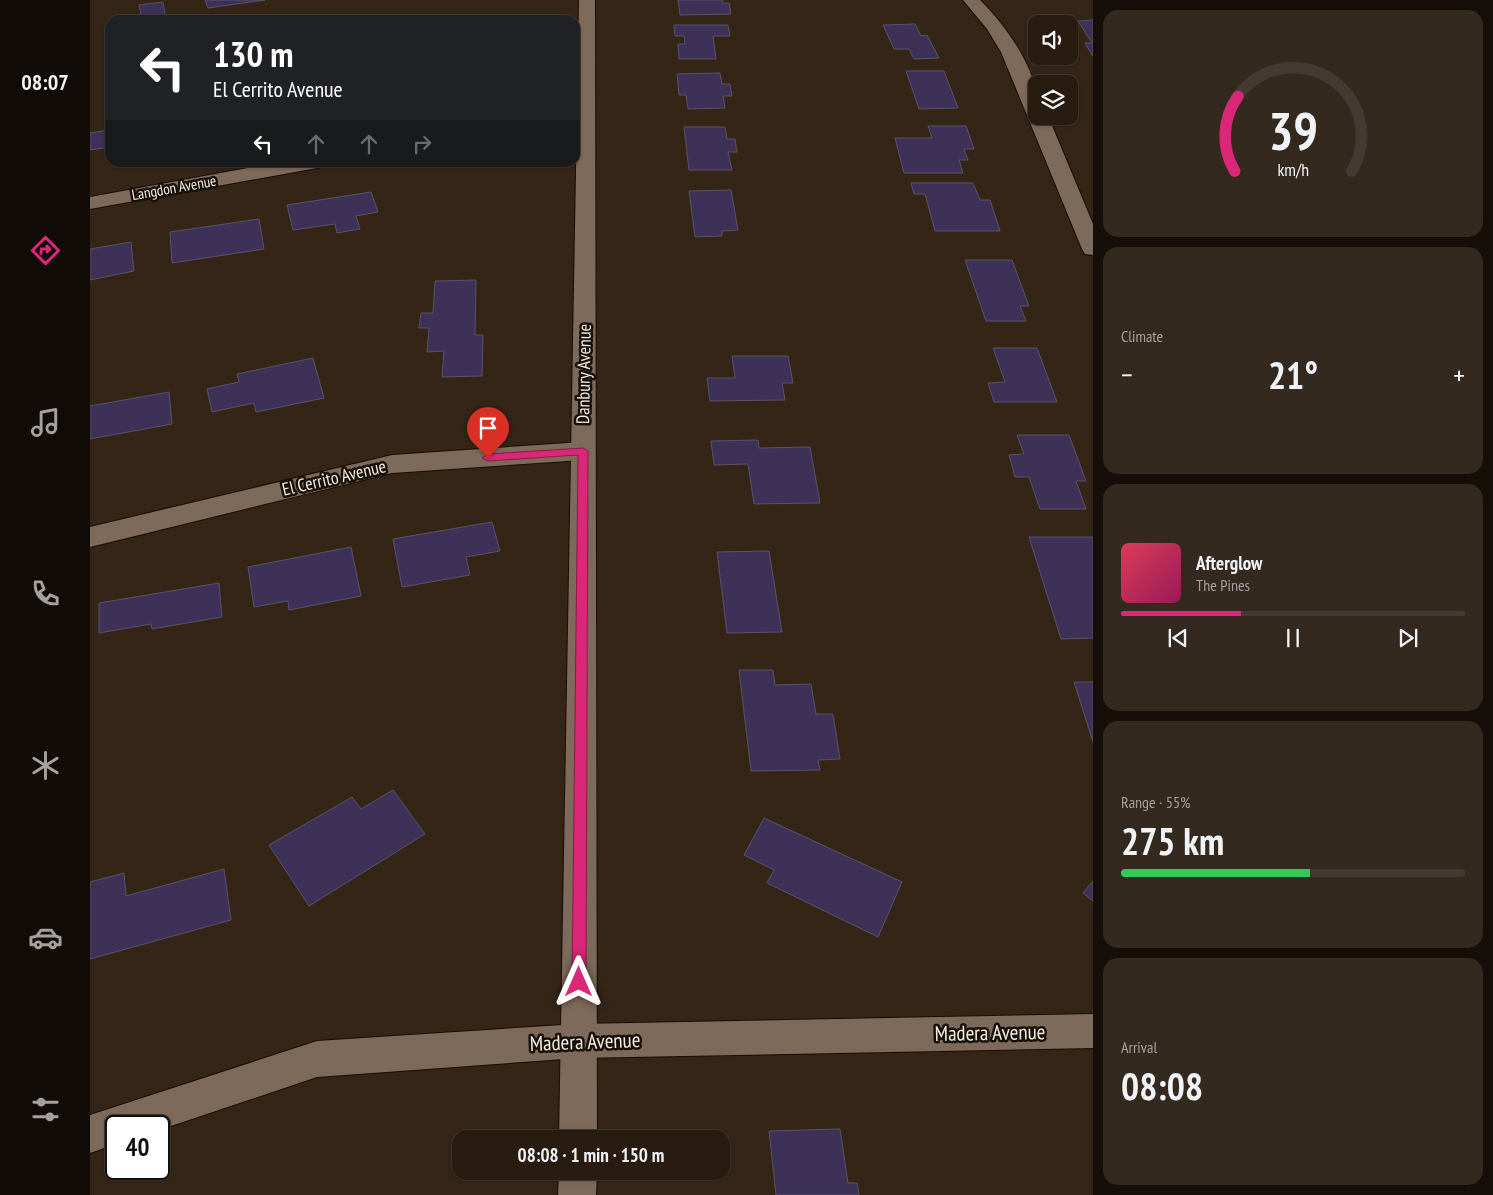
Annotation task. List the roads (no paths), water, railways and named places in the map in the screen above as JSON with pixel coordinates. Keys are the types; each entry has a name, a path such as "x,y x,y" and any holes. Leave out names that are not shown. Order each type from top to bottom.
{"street":[{"name":"Danbury Avenue","path":"578,1130 583,451 581,138 587,0"},
{"path":"971,0 989,17 1001,34 1028,94"},
{"path":"1042,125 1093,249"},
{"name":"Langdon Avenue","path":"90,203 289,167"},
{"name":"El Cerrito Avenue","path":"90,537 392,464 583,451"},
{"name":"Madera Avenue","path":"90,1134 317,1059 578,1041 1093,1031"},
{"path":"577,1195 578,1180"}]}
